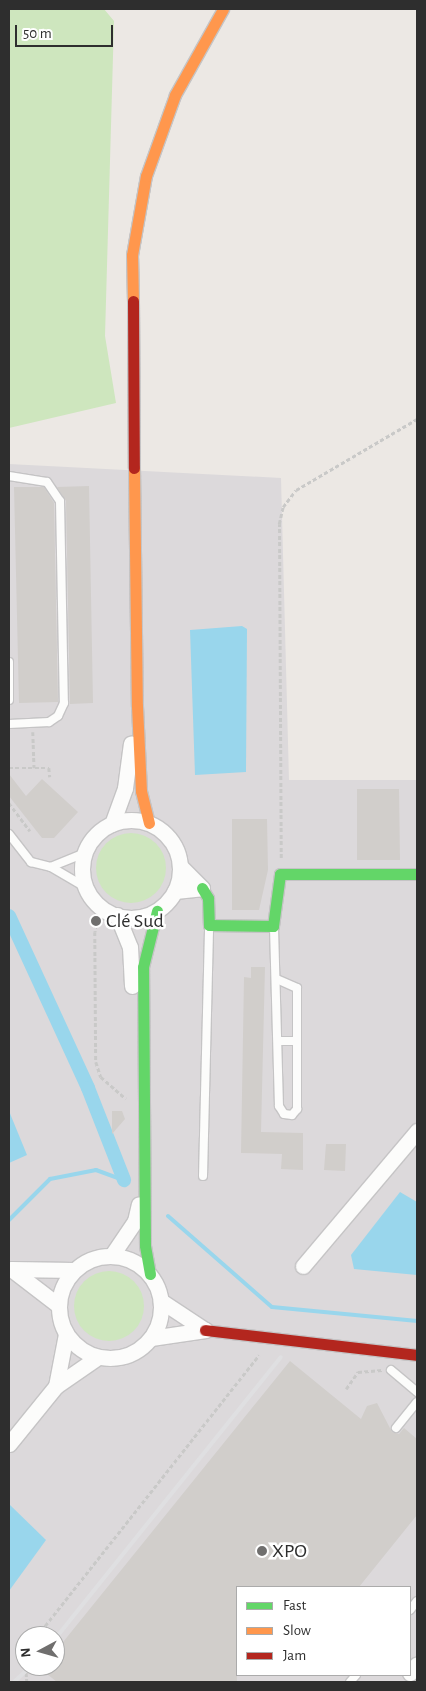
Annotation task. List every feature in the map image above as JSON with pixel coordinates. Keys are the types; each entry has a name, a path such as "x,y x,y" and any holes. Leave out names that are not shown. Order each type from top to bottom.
{"street":[{"path":"223,9 195,56 175,95 146,176 132,255 136,706 141,791 149,823 171,840 180,866 202,888 208,898 209,925 273,926 280,874 417,874"},
{"path":"195,56 233,9"},
{"path":"136,706 125,788 112,824 91,841 85,853 87,888 99,905 117,916 131,918 157,910"},
{"path":"112,824 149,823"},
{"path":"180,866 175,891 157,910 146,941 144,968 145,1245 150,1274 161,1300 206,1330"},
{"path":"175,891 202,888"},
{"path":"112,1255 135,1221 140,1202 134,1106 130,947 117,916"},
{"path":"303,1266 417,1131"},
{"path":"10,1268 74,1270 98,1256 112,1255 133,1261 150,1274"},
{"path":"10,1268 58,1305 66,1334 56,1386"},
{"path":"58,1305 74,1270"},
{"path":"151,1338 161,1300"},
{"path":"9,1444 56,1386 98,1357 127,1356 151,1338 206,1330 417,1355"},
{"path":"66,1334 98,1357"}],"lane":[{"path":"9,476 47,482 60,501 64,703 58,716 33,722 9,724"},
{"path":"9,662 9,700"},
{"path":"9,834 31,862 51,867 87,888"},
{"path":"51,867 85,853"},
{"path":"203,1176 209,925"},
{"path":"273,926 277,979 278,1106 284,1114 292,1114 296,1108 297,988 277,979"},
{"path":"278,1041 297,1042"},
{"path":"391,1370 417,1392"},
{"path":"396,1428 417,1402"}],"path":[{"path":"281,858 279,524 283,507 296,490 417,418"},
{"path":"33,722 34,768"},
{"path":"9,768 49,768 50,777"},
{"path":"9,803 30,831"},
{"path":"99,905 95,932 96,1062 101,1077 134,1106"},
{"path":"45,1626 272,1338"},
{"path":"346,1389 358,1372 391,1370"}],"shaded area":[{"path":"9,464 281,478 289,780 417,780 417,1682 9,1682"}],"green space":[{"path":"9,9 104,9 114,21 105,336 116,403 9,428"},
{"path":"131,833 144,836 156,843 163,855 166,868 163,881 156,893 144,900 131,903 118,900 106,893 99,881 96,868 99,855 106,843 118,836"},
{"path":"109,1271 122,1274 134,1281 141,1293 144,1306 141,1319 134,1331 122,1338 109,1341 96,1338 84,1331 77,1319 74,1306 77,1293 84,1281 96,1274"}],"water":[{"path":"242,626 247,629 246,772 195,775 190,630"},
{"path":"9,1111 27,1155 9,1163"},
{"path":"400,1192 417,1202 417,1275 354,1269 351,1255"},
{"path":"9,1504 46,1540 9,1591"}],"building":[{"path":"89,486 93,703 70,704 66,501 57,487"},
{"path":"14,487 44,487 54,503 58,702 19,703"},
{"path":"9,774 26,796 42,779 78,812 54,838 42,838 9,796"},
{"path":"357,789 399,789 400,860 357,860"},
{"path":"232,819 267,819 268,870 259,910 232,910"},
{"path":"251,967 265,967 261,1132 303,1133 303,1170 281,1169 282,1154 241,1153 244,977 251,978"},
{"path":"112,1111 122,1111 125,1119 112,1134"},
{"path":"326,1144 346,1144 345,1171 324,1170"},
{"name":"XPO","path":"290,1361 361,1419 367,1406 377,1403 392,1432 399,1434 404,1428 417,1439 417,1515 360,1586 236,1586 237,1682 57,1682 50,1676 65,1676 65,1640"}],"waterway":[{"path":"9,916 88,1088 124,1180"},
{"path":"9,1220 50,1179 96,1170 124,1180"},
{"path":"168,1216 272,1307 417,1321"}],"railway":[{"path":"65,1627 281,1357"},
{"path":"14,1682 20,1676"}],"traffic: fast":[{"path":"202,888 208,898 209,925 273,926 280,874 417,874"},
{"path":"150,1274 145,1245 143,967 157,911"}],"traffic: slow":[{"path":"133,301 132,255 146,176 175,95 223,9"},
{"path":"134,468 137,706 141,791 149,823"}],"traffic: jam":[{"path":"133,301 134,468"},
{"path":"205,1330 417,1355"}],"place":[{"name":"Clé Sud","path":"96,921"},
{"name":"XPO","path":"262,1551"}]}
